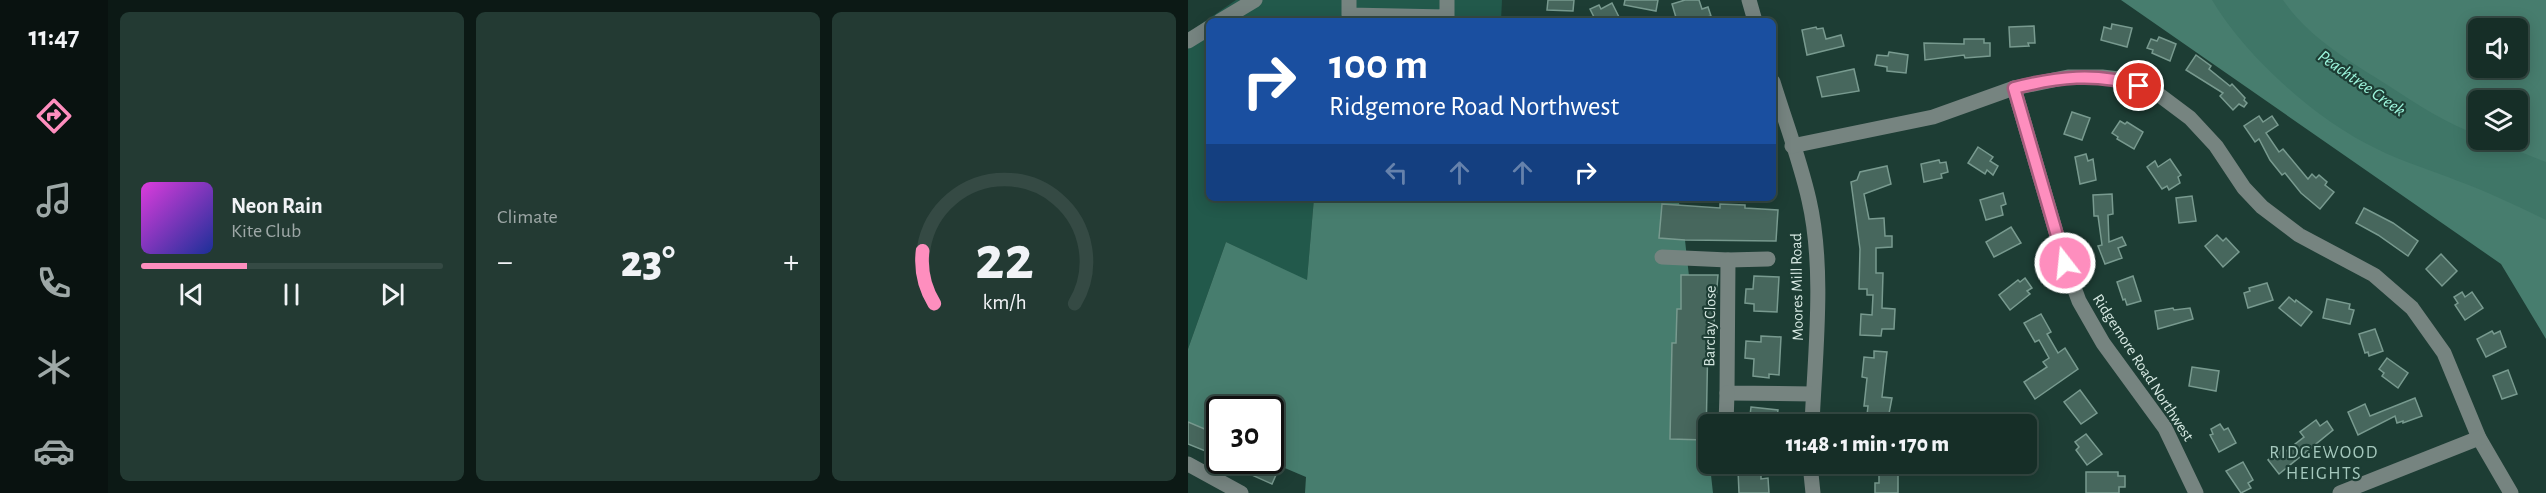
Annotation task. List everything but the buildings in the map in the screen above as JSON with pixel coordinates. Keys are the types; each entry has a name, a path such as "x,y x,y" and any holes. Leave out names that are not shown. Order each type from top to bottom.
{"street":[{"path":"1225,18 1255,0"},
{"path":"1349,0 1348,15 1447,17 1447,0"},
{"path":"1749,0 1754,18"},
{"path":"1188,41 1206,30"},
{"path":"1792,146 1933,117 2014,88 2068,77 2102,77 2139,86 2175,105 2216,146 2244,188 2262,207 2299,235 2374,275 2412,308 2444,352 2479,438 2511,493"},
{"name":"Ridgemore Road Northwest","path":"2014,88 2065,263 2079,300 2103,343 2165,428 2196,493"},
{"name":"Moores Mill Road","path":"1776,92 1809,200 1815,243 1816,319 1812,414"},
{"path":"1662,257 1768,259"},
{"name":"Barclay Close","path":"1726,414 1728,260"},
{"path":"1726,393 1813,394"},
{"path":"2340,493 2479,438"},
{"path":"1188,464 1242,493"},
{"path":"1811,474 1813,493"}],"shaded area":[{"path":"1236,0 1502,0 1501,18 1210,18"},
{"path":"2121,0 2546,0 2546,339 2501,264"},
{"path":"1206,21 1206,201 1314,201 1307,281 1226,242 1188,349 1188,33"},
{"path":"1314,201 1679,201 1683,222 1704,414 1698,414 1698,474 1711,474 1713,493 1305,493 1306,477 1284,468 1284,396 1206,396 1206,434 1188,426 1188,349 1226,242 1307,280"}],"water":[{"name":"Peachtree Creek","path":"2212,0 2283,0 2318,38 2360,68 2421,107 2468,131 2468,150 2515,150 2546,162 2546,220 2480,190 2387,154 2354,137 2330,122 2284,85 2263,65 2226,22"}],"district":[{"name":"RIDGEWOOD HEIGHTS","path":"2324,462"}],"route":[{"path":"2065,263 2014,88 2038,81 2068,77 2102,77 2139,86"}]}
